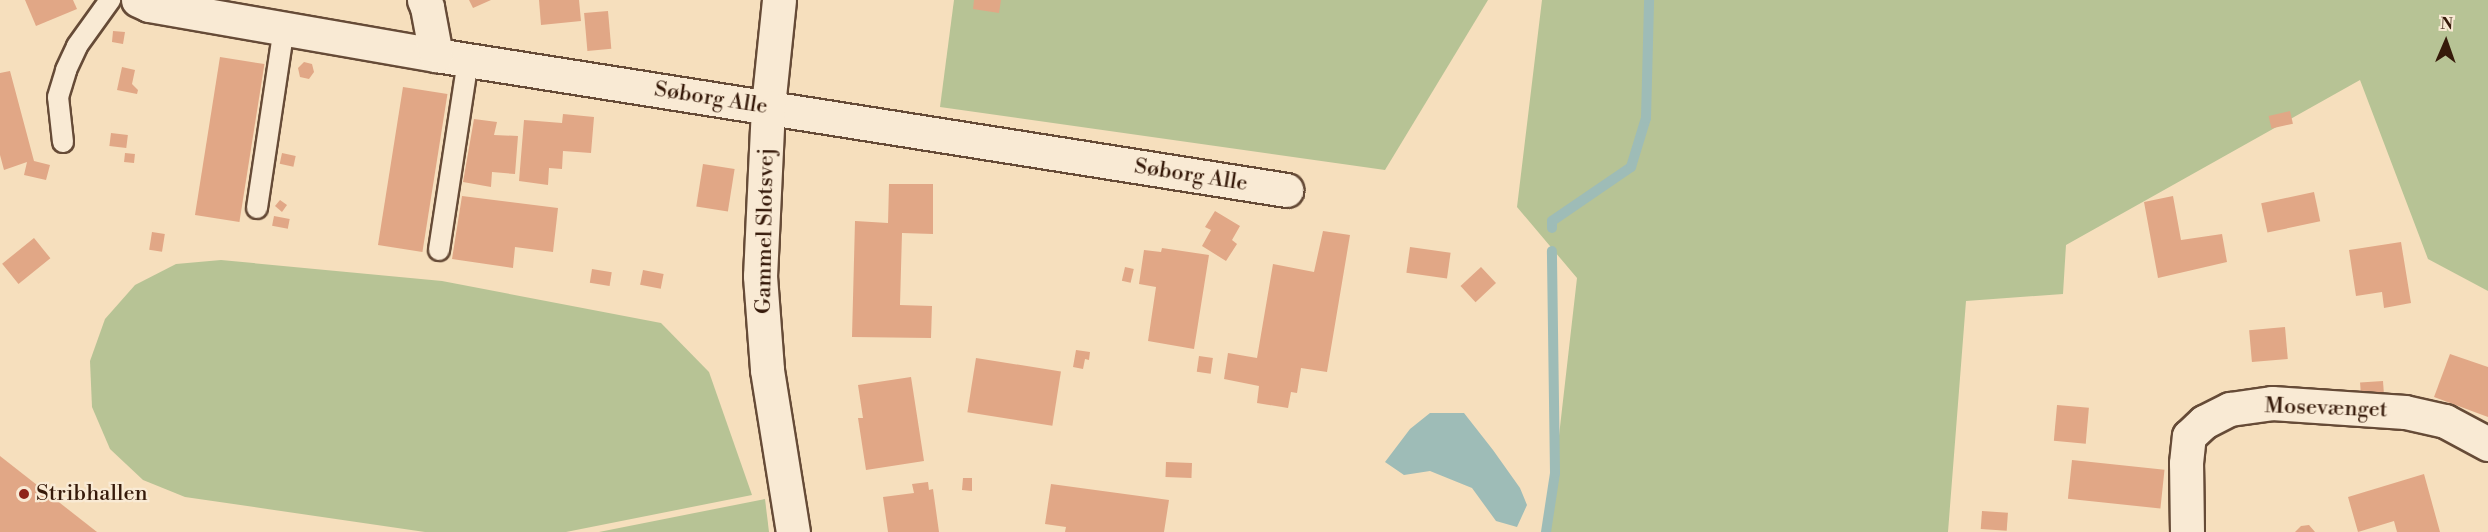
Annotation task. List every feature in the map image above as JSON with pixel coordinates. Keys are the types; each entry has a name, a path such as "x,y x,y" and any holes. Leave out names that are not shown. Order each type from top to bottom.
{"street":[{"name":"Søborg Alle","path":"138,0 149,5 436,55 1286,190"},
{"path":"424,0 428,7 436,55"},
{"name":"Gammel Slotsvej","path":"779,0 768,107 760,276 767,370 793,532"},
{"name":"Mosevænget","path":"2187,532 2186,463 2190,436 2204,422 2230,409 2272,403 2405,412 2445,421 2488,444"}],"lane":[{"path":"63,142 58,97 66,70 77,46 110,0"},
{"path":"257,208 284,28"},
{"path":"439,250 468,60"}],"green space":[{"path":"954,0 1488,0 1385,170 940,107"},
{"path":"1542,0 2488,0 2488,291 2428,259 2360,80 2066,245 2063,294 1966,301 1948,532 1548,532 1577,278 1517,207"},
{"path":"221,260 442,281 661,323 709,372 752,495 566,532 425,532 185,497 143,480 110,449 92,407 90,361 105,319 135,285 176,264"},
{"path":"765,499 769,532 599,532"}],"water":[{"path":"1430,413 1464,413 1493,450 1520,488 1527,505 1517,527 1496,521 1472,488 1430,471 1404,475 1385,462 1410,429"}],"building":[{"path":"25,0 73,0 77,9 36,26"},
{"path":"469,0 491,0 473,8"},
{"path":"539,0 579,0 581,21 541,25"},
{"path":"974,0 1001,0 999,13 973,9"},
{"path":"608,11 611,49 587,51 584,13"},
{"path":"113,31 125,32 123,44 112,42"},
{"path":"220,57 264,64 239,222 195,215"},
{"path":"304,62 312,64 314,72 309,79 300,77 298,68"},
{"path":"122,67 135,70 132,84 138,90 137,94 117,90"},
{"path":"10,71 34,161 50,165 46,180 24,175 27,162 4,170 0,155 0,73"},
{"path":"403,87 447,94 422,252 378,245"},
{"path":"2290,111 2293,124 2271,129 2269,116"},
{"path":"563,114 594,117 591,153 563,151 562,169 549,168 548,185 519,181 524,120 562,123"},
{"path":"474,119 497,122 494,135 518,136 515,174 492,172 491,187 463,182"},
{"path":"111,133 128,135 126,148 109,146"},
{"path":"125,153 135,154 134,163 124,162"},
{"path":"282,153 296,156 293,167 280,164"},
{"path":"703,164 735,169 728,211 696,206"},
{"path":"889,184 933,184 933,234 902,233 900,305 932,306 931,338 852,337 855,221 888,223"},
{"path":"2314,192 2320,221 2267,233 2261,203"},
{"path":"462,196 558,208 553,252 515,247 513,268 452,259"},
{"path":"2173,196 2181,240 2222,234 2227,262 2158,278 2144,202"},
{"path":"280,200 287,205 282,212 275,206"},
{"path":"1215,211 1240,226 1232,240 1237,244 1226,261 1202,246 1211,230 1205,227"},
{"path":"274,216 290,219 288,229 272,226"},
{"path":"1323,231 1350,235 1327,372 1301,368 1297,393 1291,392 1288,408 1257,403 1259,386 1224,379 1228,353 1257,358 1273,264 1314,272"},
{"path":"152,232 165,234 162,252 149,250"},
{"path":"34,238 50,258 18,284 2,264"},
{"path":"2401,242 2411,303 2384,308 2382,292 2356,296 2349,250"},
{"path":"1410,247 1451,253 1447,278 1406,273"},
{"path":"1162,248 1209,255 1194,349 1148,341 1156,287 1139,284 1144,250 1161,252"},
{"path":"1125,267 1134,269 1131,283 1122,281"},
{"path":"1481,267 1496,283 1476,302 1461,286"},
{"path":"592,269 612,272 610,286 590,283"},
{"path":"643,270 664,274 661,289 640,285"},
{"path":"2285,327 2288,359 2252,362 2249,330"},
{"path":"1076,350 1090,352 1089,360 1085,359 1083,369 1073,367"},
{"path":"2450,354 2488,367 2488,417 2434,397"},
{"path":"1199,356 1213,358 1211,374 1197,372"},
{"path":"976,358 1061,371 1052,426 967,412"},
{"path":"911,377 924,461 866,470 858,418 863,418 858,385"},
{"path":"2383,381 2384,397 2361,399 2360,383"},
{"path":"2057,405 2089,408 2086,444 2054,441"},
{"name":"Stribhallen","path":"0,456 97,532 0,532"},
{"path":"2072,460 2164,470 2160,509 2068,499"},
{"path":"1166,462 1192,463 1191,478 1165,477"},
{"path":"2424,474 2440,532 2397,532 2394,521 2358,532 2348,497"},
{"path":"963,478 972,478 972,491 962,490"},
{"path":"928,482 929,490 933,489 939,532 888,532 883,497 914,493 912,484"},
{"path":"1051,484 1169,500 1164,532 1065,532 1066,527 1045,524"},
{"path":"1982,511 2008,513 2007,531 1981,529"},
{"path":"2309,525 2315,532 2295,532 2301,526"}],"waterway":[{"path":"1552,228 1552,221 1631,167 1646,118 1649,0"},
{"path":"1546,532 1555,473 1552,251"}],"place":[{"name":"Stribhallen","path":"24,494"}]}
